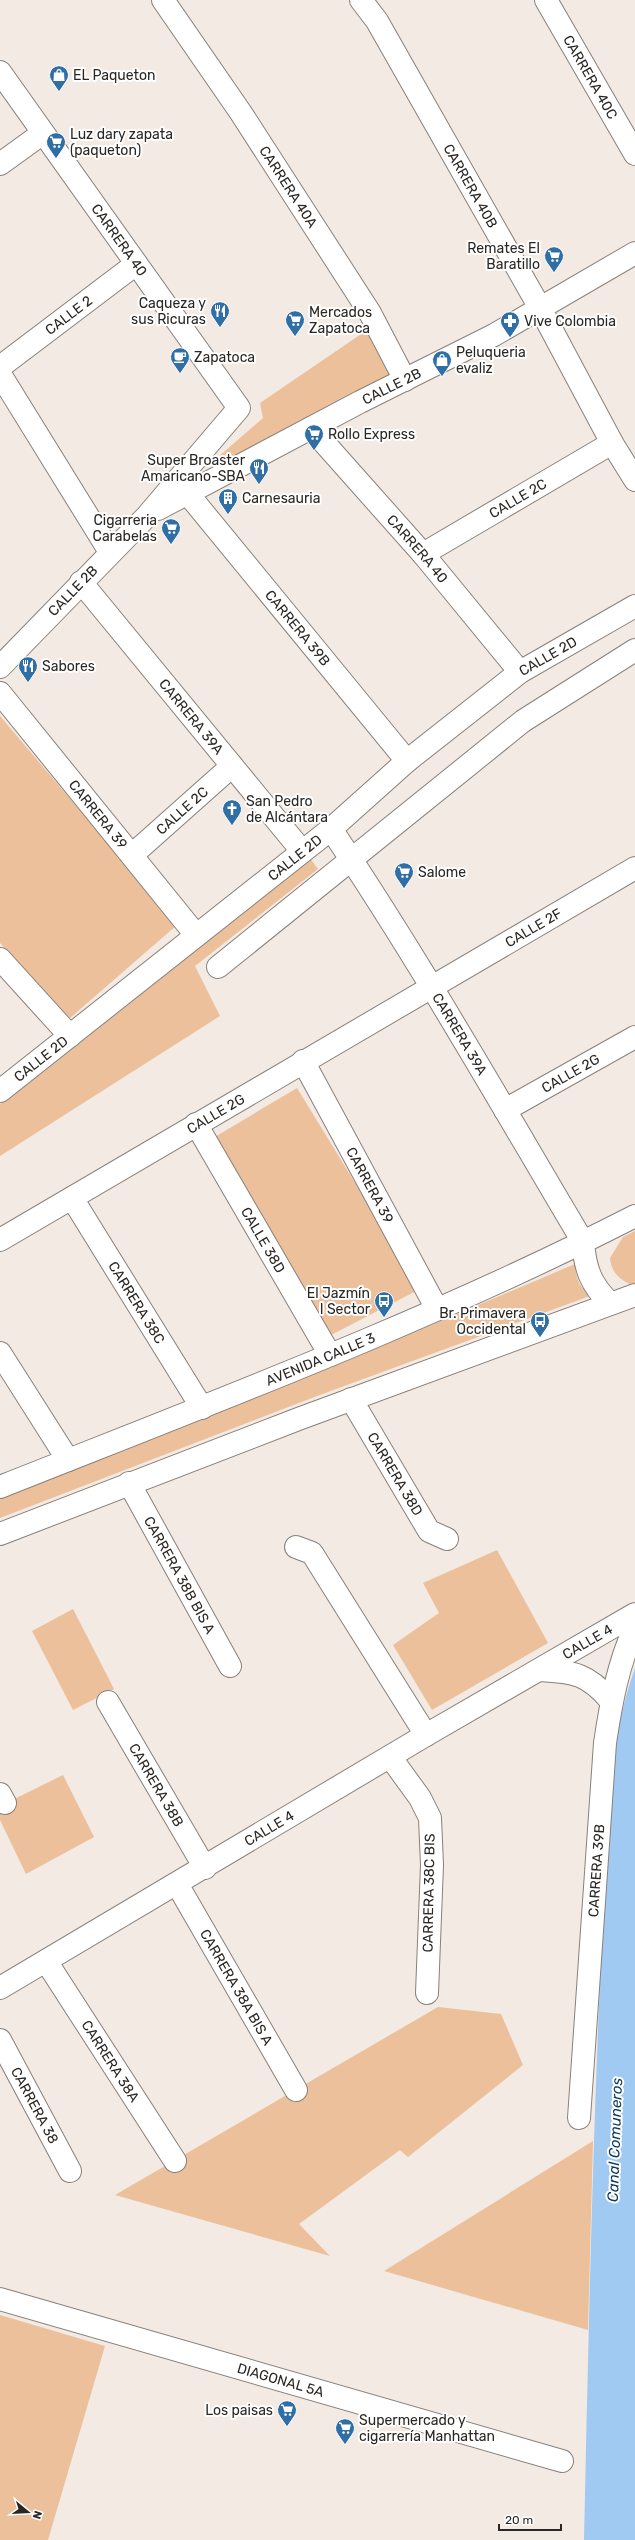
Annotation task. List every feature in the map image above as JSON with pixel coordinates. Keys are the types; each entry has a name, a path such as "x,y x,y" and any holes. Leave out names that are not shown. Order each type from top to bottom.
{"street":[{"name":"CARRERA 40A","path":"163,0 241,113 370,314 405,380"},
{"name":"CARRERA 40B","path":"361,0 377,21 540,308 612,444 635,480"},
{"name":"CARRERA 40C","path":"546,0 635,154"},
{"name":"CARRERA 40","path":"0,72 239,408"},
{"path":"0,164 43,133"},
{"name":"CALLE 2B","path":"147,516 311,428 494,335 635,253"},
{"name":"CALLE 2","path":"0,367 136,264"},
{"path":"0,374 110,552"},
{"name":"CALLE 2B","path":"0,667 110,552 147,516 239,408"},
{"name":"CARRERA 40","path":"311,428 423,554 520,672"},
{"name":"CALLE 2C","path":"423,554 612,444"},
{"name":"CARRERA 39B","path":"188,494 407,761"},
{"name":"CARRERA 39A","path":"81,582 302,851"},
{"name":"CALLE 2D","path":"0,1091 331,828 407,761 520,672 635,606"},
{"path":"218,967 523,721 635,650"},
{"name":"CARRERA 39","path":"0,693 132,854 196,935"},
{"name":"CALLE 2C","path":"132,854 232,766"},
{"name":"CARRERA 39A","path":"331,828 506,1110 583,1242"},
{"name":"CALLE 2F","path":"432,989 635,868"},
{"path":"2,964 70,1036"},
{"name":"CALLE 2G","path":"0,1240 303,1061 432,989"},
{"name":"CALLE 2G","path":"506,1110 635,1038"},
{"name":"CARRERA 39","path":"303,1061 437,1309"},
{"name":"CALLE 38D","path":"196,1124 330,1355"},
{"name":"CARRERA 38C","path":"72,1198 202,1408"},
{"name":"AVENIDA CALLE 3","path":"0,1487 202,1408 330,1355 437,1309 583,1242 635,1216"},
{"path":"583,1242 589,1276 596,1289 610,1303"},
{"path":"0,1534 129,1483 351,1399 635,1295"},
{"path":"0,1353 68,1460"},
{"name":"CARRERA 38D","path":"351,1399 430,1531 447,1539"},
{"name":"CARRERA 38B BIS A","path":"129,1483 230,1666"},
{"path":"296,1547 312,1553 426,1735"},
{"name":"CALLE 4","path":"0,1988 391,1758 426,1735 635,1614"},
{"name":"CARRERA 39B","path":"579,2118 604,1743 611,1702 624,1654 635,1627"},
{"name":"CALLE 4","path":"540,1670 568,1672 585,1677 597,1685 611,1702"},
{"name":"CARRERA 38B","path":"108,1702 205,1868"},
{"name":"CARRERA 38C BIS","path":"391,1758 420,1798 430,1818 432,1865 427,1993"},
{"name":"CARRERA 38A BIS A","path":"177,1884 296,2090"},
{"name":"CARRERA 38A","path":"46,1961 175,2161"},
{"name":"CARRERA 38","path":"0,2040 70,2172"},
{"name":"DIAGONAL 5A","path":"0,2299 562,2461"}],"shaded area":[{"path":"367,330 393,377 226,461 217,458 263,418 260,403"},
{"path":"0,716 177,925 70,1018 0,943"},
{"path":"309,857 318,869 195,966 220,1016 0,1156 0,1104"},
{"path":"297,1088 420,1289 331,1335 213,1138"},
{"path":"635,1231 635,1283 632,1285 616,1274 612,1267 610,1258 623,1237"},
{"path":"575,1264 579,1282 590,1296 317,1396 0,1518 0,1497 346,1361"},
{"path":"497,1550 548,1643 432,1710 393,1645 439,1613 423,1583"},
{"path":"73,1609 114,1689 73,1710 32,1631"},
{"path":"63,1775 94,1837 26,1874 0,1820 0,1806"},
{"path":"438,2007 501,2014 523,2065 408,2157 400,2150 299,2224 330,2256 115,2195"},
{"path":"593,2141 588,2330 384,2271"},
{"path":"0,2315 105,2346 48,2540 0,2540"}],"water":[{"name":"Canal Comuneros","path":"635,1668 635,2540 584,2540 592,2191 606,1823 615,1744"}],"place":[{"name":"EL Paqueton","path":"59,92"},
{"name":"Luz dary zapata (paqueton)","path":"56,159"},
{"name":"Remates El Baratillo","path":"554,273"},
{"name":"Caqueza y sus Ricuras","path":"220,328"},
{"name":"Mercados Zapatoca","path":"295,337"},
{"name":"Vive Colombia","path":"510,338"},
{"name":"Zapatoca","path":"180,374"},
{"name":"Peluqueria evaliz","path":"442,377"},
{"name":"Rollo Express","path":"314,451"},
{"name":"Super Broaster Amaricano-SBA","path":"259,485"},
{"name":"Carnesauria","path":"228,515"},
{"name":"Cigarreria Carabelas","path":"171,545"},
{"name":"Sabores","path":"28,683"},
{"name":"San Pedro de Alcántara","path":"232,826"},
{"name":"Salome","path":"404,889"},
{"name":"El Jazmín I Sector","path":"384,1318"},
{"name":"Br. Primavera Occidental","path":"540,1338"},
{"name":"Los paisas","path":"287,2427"},
{"name":"Supermercado y cigarrería Manhattan","path":"345,2445"}]}
